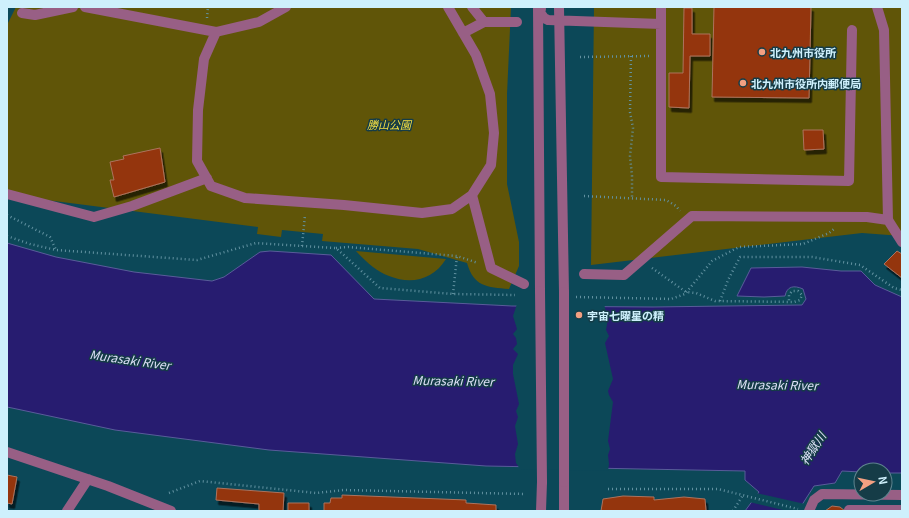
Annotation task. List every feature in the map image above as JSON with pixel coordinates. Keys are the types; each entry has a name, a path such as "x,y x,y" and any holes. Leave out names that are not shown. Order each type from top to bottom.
{"street":[{"path":"22,13 35,15 73,7"},
{"path":"85,7 216,32 259,22 286,7"},
{"path":"216,32 204,59 198,110 196,161 211,186 245,198 344,205 422,213 452,209 472,195 491,165 494,133 490,94 476,55 448,7"},
{"path":"472,7 484,22"},
{"path":"559,7 564,292 564,511"},
{"path":"661,7 661,177 849,181 852,30"},
{"path":"877,7 884,30 888,220 902,242"},
{"path":"540,8 544,18 548,20 661,24"},
{"path":"540,8 541,511"},
{"path":"206,30 207,19"},
{"path":"463,33 484,22 518,22"},
{"path":"7,194 94,217 132,206 207,178"},
{"path":"472,195 491,268 524,284"},
{"path":"584,274 624,275 692,216 841,217 888,220"},
{"path":"7,452 88,479 171,511"},
{"path":"67,511 88,479"},
{"path":"806,510 814,500 822,494 902,495"},
{"path":"849,510 902,510"}],"path":[{"path":"207,19 208,7"},
{"path":"631,56 630,112 633,128 630,156 632,198"},
{"path":"580,57 661,56"},
{"path":"584,196 666,200 676,206 687,220"},
{"path":"7,215 50,237 56,250"},
{"path":"302,246 305,216"},
{"path":"574,297 671,299 686,292 712,261 739,247 803,244 829,233 839,225 841,217"},
{"path":"7,236 30,244 56,250 197,260 256,242 336,248 348,247 457,256 491,268"},
{"path":"336,248 380,288 453,294 518,295"},
{"path":"453,294 457,256"},
{"path":"720,301 728,280 740,258 812,257 860,265 894,288 902,290"},
{"path":"653,269 686,292 715,301 720,301 789,302 794,302 800,300 802,295 798,291 792,291 789,295 789,302"},
{"path":"169,493 200,481 316,493 344,490 525,494"},
{"path":"608,489 718,489 806,510"},
{"path":"733,511 743,494"}],"green space":[{"name":"勝山公園","path":"16,7 511,7 507,94 507,184 519,242 519,266 509,289 482,284 473,277 467,263 418,249 322,241 323,234 282,230 281,237 257,234 258,227 7,195 7,25"},
{"path":"594,7 902,7 902,236 862,233 591,265"},
{"path":"356,251 446,259 435,272 428,276 421,279 405,280 397,279 375,269"}],"water":[{"path":"7,243 56,257 134,272 212,281 224,277 260,252 270,251 331,255 374,299 512,306 653,307 802,305 806,299 803,289 797,287 789,288 785,296 737,296 751,268 802,267 841,271 861,271 875,285 902,297 902,473 893,473 893,462 853,462 853,472 842,471 835,483 814,486 798,511 745,511 759,492 745,480 745,471 486,466 269,450 115,430 7,407"}],"pier":[{"path":"517,304 604,304 608,319 606,330 609,336 605,343 613,379 608,391 613,402 608,441 610,449 608,455 608,471 520,469 516,463 515,454 518,444 515,426 518,417 516,411 519,404 513,374 513,365 518,354 513,349 517,344 516,338 513,334 517,329 513,316"},
{"path":"756,493 805,504 800,511 787,511 749,502"}],"building":[{"name":"北九州市役所","path":"714,7 811,7 809,98 712,97"},
{"path":"684,8 692,8 692,34 710,34 710,56 690,56 689,108 669,107 669,73 683,73"},
{"path":"803,130 823,130 824,149 804,150"},
{"path":"160,148 165,182 114,197 110,180 114,180 110,162 124,159 123,156"},
{"path":"897,251 902,254 902,278 884,264"},
{"path":"7,475 17,477 12,504 7,503"},
{"path":"217,488 284,493 283,511 259,511 259,504 216,500"},
{"path":"342,495 466,500 466,503 496,505 496,511 324,511 324,503 330,503 331,498 342,498"},
{"path":"623,496 654,497 654,500 684,497 705,499 706,511 601,511 603,499"},
{"path":"288,503 309,503 309,511 288,511"},
{"path":"832,506 840,507 845,511 825,511"}],"place":[{"name":"北九州市役所","path":"762,52"},
{"name":"北九州市役所内郵便局","path":"743,83"},
{"name":"宇宙七曜星の精","path":"579,315"}],"water label":[{"name":"Murasaki River","path":"130,359"},
{"name":"Murasaki River","path":"453,380"},
{"name":"Murasaki River","path":"777,384"},
{"name":"神獄川","path":"812,448"}]}
